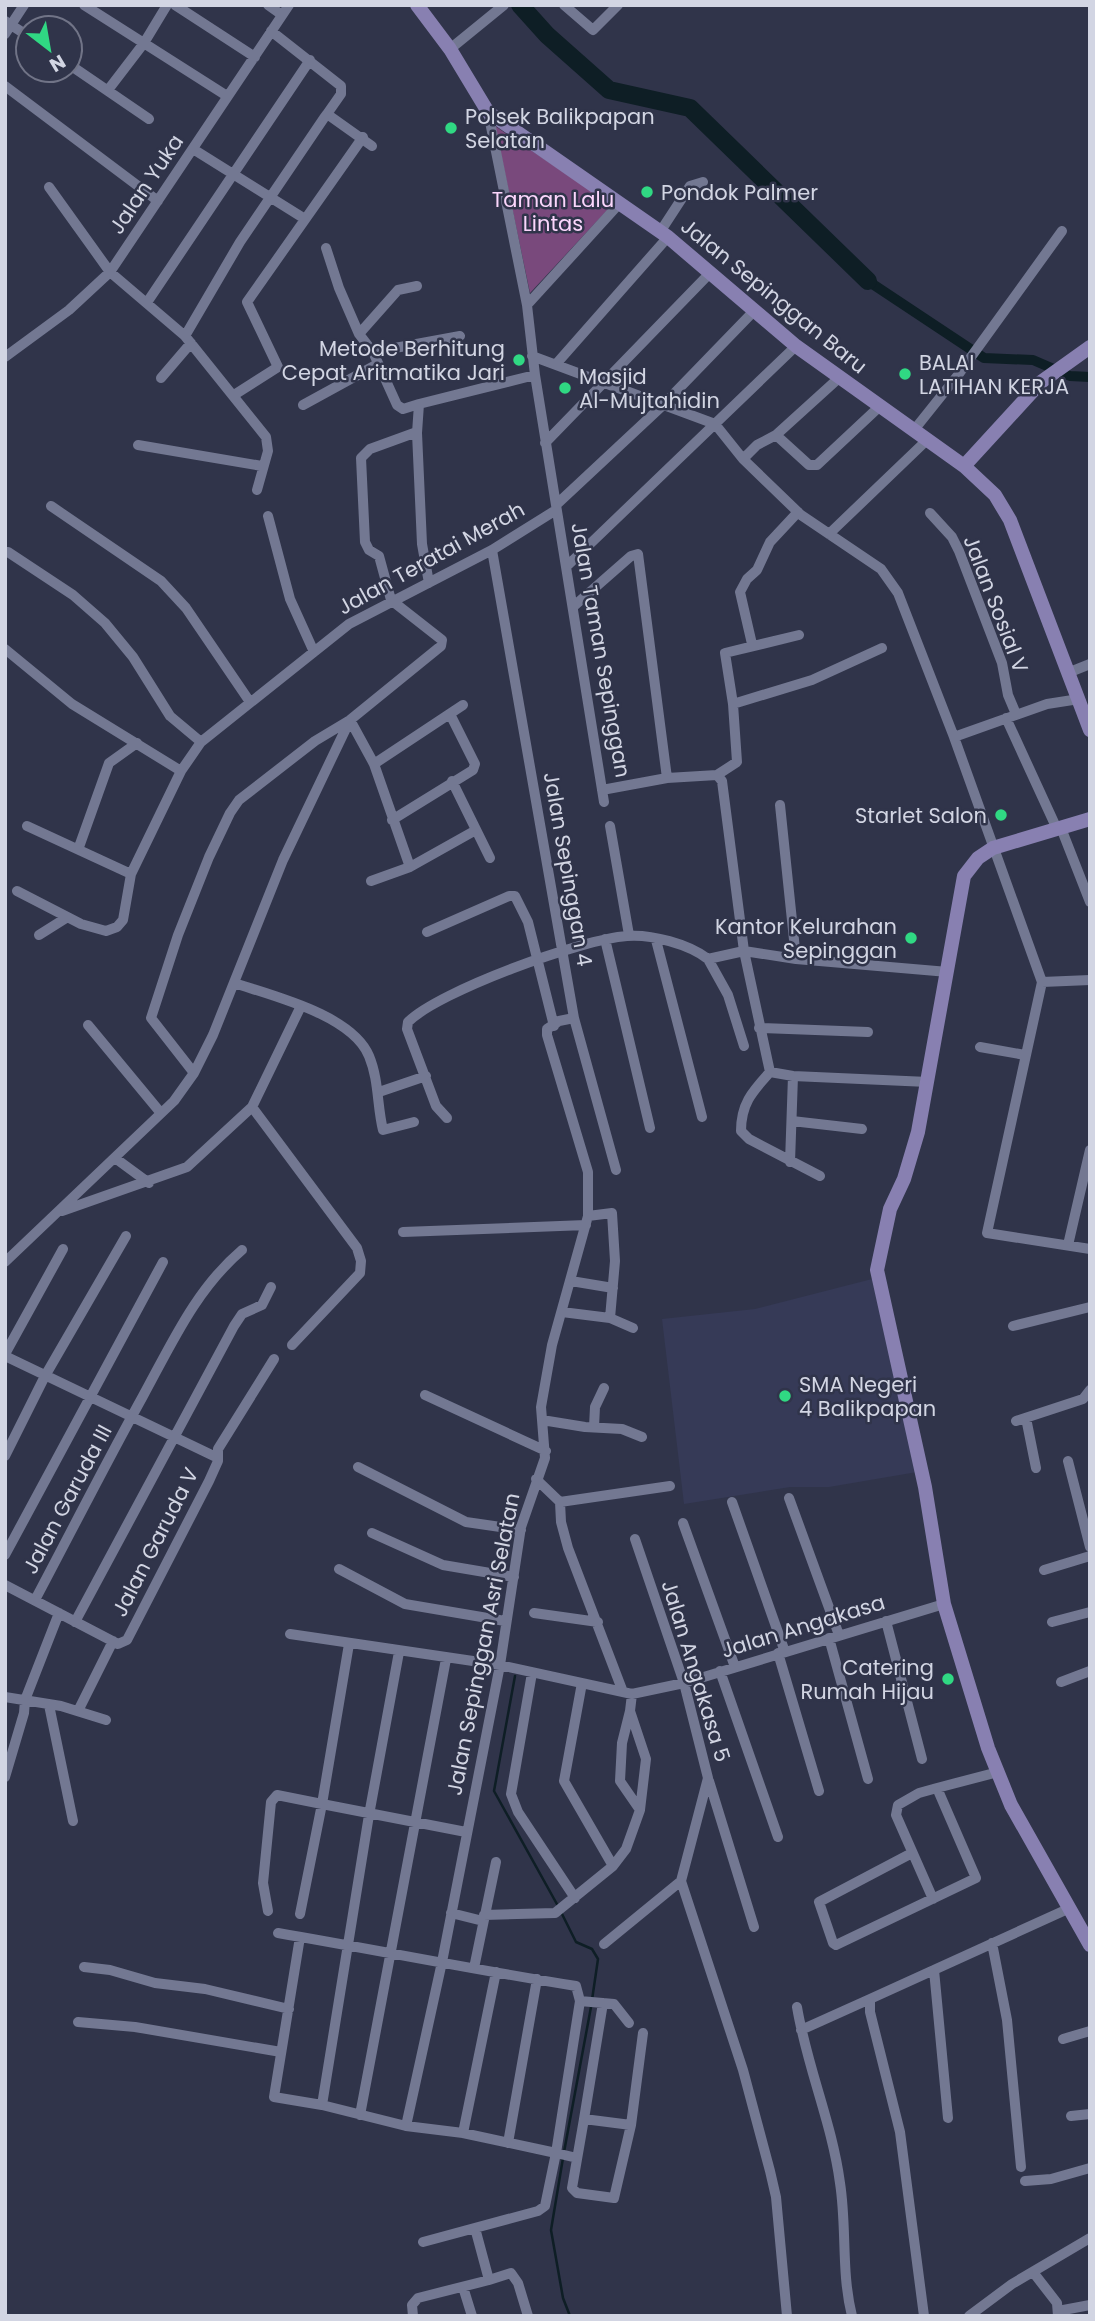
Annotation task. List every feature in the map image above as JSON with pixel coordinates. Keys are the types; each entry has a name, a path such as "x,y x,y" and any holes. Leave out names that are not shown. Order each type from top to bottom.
{"street":[{"path":"8,27 24,5"},
{"path":"84,5 227,96"},
{"path":"108,90 144,43 167,5"},
{"path":"175,5 255,57"},
{"path":"268,5 286,10"},
{"name":"Jalan Sepinggan Baru","path":"417,5 450,49 488,112 523,139 581,174 664,234 796,346 964,466 995,495 1010,520 1090,730"},
{"path":"450,49 504,5"},
{"path":"564,5 593,30 618,5"},
{"name":"Jalan Yuka","path":"5,357 69,310 110,272 286,10"},
{"path":"161,378 188,340 218,277 342,91 337,80 271,31"},
{"path":"148,301 310,60"},
{"path":"84,74 149,119"},
{"path":"5,86 158,201"},
{"name":"Jalan Taman Sepinggan","path":"488,112 527,304 545,443 574,606 602,790 667,778 717,775"},
{"path":"327,114 363,137 372,146"},
{"path":"234,395 278,367 247,302 363,137"},
{"path":"194,149 305,219"},
{"path":"557,363 664,234 690,186 703,181"},
{"path":"50,187 110,272 148,301 188,340 266,437 268,451 257,490"},
{"path":"527,304 619,204"},
{"path":"914,430 958,375 1062,231"},
{"path":"326,248 339,288 359,334 373,352 376,365 399,409 535,375"},
{"path":"545,443 710,273"},
{"path":"359,334 398,290 417,286"},
{"name":"Jalan Teratai Merah","path":"65,918 106,931 117,927 123,920 131,873 181,771 201,742 349,624 492,550 556,507 754,311"},
{"path":"373,352 460,336"},
{"path":"566,566 796,346"},
{"path":"964,466 1041,382 1090,347"},
{"path":"532,356 557,363 603,384 715,424 743,459 798,512 881,569 893,582 954,737 1042,982 987,1233 1090,1249"},
{"path":"303,405 376,365"},
{"path":"743,459 757,445 776,435 840,377"},
{"path":"419,404 417,433 422,544 429,583"},
{"path":"776,435 809,465 817,465 879,407"},
{"path":"194,1073 151,1018 178,935 209,857 239,800 315,741 350,720 443,643 391,600 379,555 369,550 365,542 361,458 370,449 417,433"},
{"path":"829,534 928,440"},
{"path":"138,445 262,466"},
{"path":"51,506 160,581 186,608 250,702"},
{"path":"752,645 740,592 747,579 757,570 770,542 798,512"},
{"name":"Jalan Sosial V","path":"930,513 952,537 963,561 1002,663 1011,716 1090,902"},
{"path":"268,516 290,598 314,652"},
{"name":"Jalan Sepinggan 4","path":"492,550 574,1018 616,1170"},
{"path":"8,552 73,595 105,623 133,657 170,716 201,742"},
{"path":"574,606 633,555 638,554 667,778"},
{"path":"770,1072 744,951 722,781 717,775 737,762 733,704 725,653 799,635"},
{"path":"733,704 812,680 882,648"},
{"path":"5,649 72,704 181,771"},
{"path":"1070,672 1090,664"},
{"path":"954,737 1011,716 1079,699"},
{"path":"374,764 463,705"},
{"path":"393,820 473,770 475,764 450,714"},
{"path":"350,720 374,764 410,867"},
{"path":"5,1262 174,1101 194,1073 234,983 283,860 350,720"},
{"path":"79,847 109,763 137,743"},
{"path":"452,781 490,859"},
{"path":"602,790 604,802"},
{"path":"780,805 796,959"},
{"path":"1090,819 993,848 978,858 964,876 918,1132 904,1179 890,1209 877,1270 925,1487 944,1604 1011,1805 1090,1945"},
{"path":"27,826 79,847 131,873"},
{"path":"610,826 629,935"},
{"path":"371,881 410,867 476,830"},
{"path":"17,891 65,918 39,935"},
{"path":"428,932 502,899 515,896 523,909 554,1026 574,1018"},
{"path":"447,1118 436,1105 407,1029 408,1022 425,1010 536,959 605,939 629,935 697,950 711,958 728,995 744,1045"},
{"path":"605,939 650,1128"},
{"path":"656,940 702,1117"},
{"path":"711,958 744,951 796,959 948,972"},
{"path":"1042,982 1090,980"},
{"path":"234,983 301,1006 338,1023 369,1055 379,1092 383,1130 414,1122"},
{"path":"56,1213 149,1183 187,1167 252,1107 301,1006"},
{"path":"89,1025 160,1112"},
{"name":"Jalan Sepinggan Asri Selatan","path":"405,2126 503,1666 505,1621 521,1530 540,1481 546,1451 542,1397 587,1220 588,1172 547,1035 547,1029 554,1026"},
{"path":"760,1028 868,1032"},
{"path":"980,1047 1025,1055"},
{"path":"770,1072 793,1076 928,1082"},
{"path":"770,1072 746,1098 740,1131 749,1139 820,1176"},
{"path":"379,1092 426,1076"},
{"path":"790,1162 793,1076"},
{"path":"252,1107 357,1248 361,1261 360,1273 292,1345"},
{"path":"792,1121 862,1129"},
{"path":"1068,1245 1090,1150"},
{"path":"115,1158 149,1183"},
{"path":"403,1232 587,1220 612,1213 613,1288 610,1318"},
{"path":"5,1456 45,1376 126,1236"},
{"path":"63,1249 5,1355 218,1458"},
{"name":"Jalan Garuda III","path":"35,1600 132,1415 205,1286 242,1250"},
{"path":"5,1555 163,1262"},
{"path":"571,1281 613,1288"},
{"path":"75,1622 173,1435 239,1317 262,1306 271,1287"},
{"path":"1013,1326 1090,1307"},
{"path":"562,1312 610,1318 633,1328"},
{"name":"Jalan Garuda V","path":"78,1711 209,1481 218,1458 218,1449 274,1359"},
{"path":"590,1427 604,1388"},
{"path":"1036,1468 1021,1420 1083,1399 1090,1390"},
{"path":"425,1395 546,1451"},
{"path":"542,1420 622,1429 642,1437"},
{"path":"1068,1461 1090,1547"},
{"path":"358,1467 466,1522 521,1530"},
{"path":"451,1913 484,1918 555,1913 613,1866 630,1842 640,1810 646,1759 627,1693 568,1548 559,1500 540,1481"},
{"path":"559,1500 670,1486"},
{"path":"789,1498 834,1637 868,1779"},
{"path":"732,1502 782,1652 819,1791"},
{"path":"683,1523 736,1667"},
{"path":"372,1533 443,1564 514,1577"},
{"name":"Jalan Angakasa 5","path":"635,1539 684,1683 708,1778 681,1881"},
{"path":"1044,1570 1090,1556"},
{"path":"339,1569 405,1604 505,1621"},
{"path":"7,1590 35,1600 118,1642"},
{"name":"Jalan Angakasa","path":"627,1693 684,1683 944,1604"},
{"path":"1052,1622 1090,1612"},
{"path":"5,1777 24,1713 25,1700 59,1613"},
{"path":"534,1613 598,1622"},
{"path":"886,1621 922,1759"},
{"path":"289,1634 503,1666 627,1693"},
{"path":"300,1914 349,1644"},
{"path":"322,2105 369,1815 400,1652"},
{"path":"360,2115 446,1659"},
{"path":"720,1671 778,1837"},
{"path":"1061,1682 1090,1671"},
{"path":"530,1673 511,1794 519,1812 575,1898"},
{"path":"582,1682 564,1781 613,1866"},
{"path":"5,1697 78,1711 106,1720"},
{"path":"49,1705 73,1821"},
{"path":"630,1711 622,1743 620,1781 640,1810"},
{"path":"933,1899 896,1815 898,1805 919,1793 998,1772"},
{"path":"708,1778 754,1927"},
{"path":"912,1853 819,1902 836,1945 973,1881 977,1874 937,1788"},
{"path":"268,1911 263,1883 272,1798 277,1795 466,1832"},
{"path":"474,1968 496,1861"},
{"path":"604,1944 681,1881 743,2070 770,2171 776,2197 787,2316"},
{"path":"801,2030 1070,1908"},
{"path":"278,1933 576,1986 580,2001 545,2206 522,2216 423,2242"},
{"path":"300,1937 274,2097 322,2105 405,2126 463,2133 575,2157"},
{"path":"992,1943 1007,2020 1021,2167"},
{"path":"84,1967 110,1970 155,1983 205,1989 289,2008"},
{"path":"933,1970 948,2118"},
{"path":"463,2133 496,1972"},
{"path":"508,2143 537,1979"},
{"path":"870,1999 870,2012 900,2132 924,2316"},
{"path":"580,2001 618,2007 629,2022"},
{"path":"603,2003 575,2157 573,2191 614,2198 631,2125 643,2032"},
{"path":"797,2007 834,2146 844,2231 844,2286 852,2316"},
{"path":"78,2022 135,2027 281,2052"},
{"path":"1063,2039 1090,2031"},
{"path":"1071,2116 1090,2114"},
{"path":"584,2119 631,2125"},
{"path":"1025,2181 1051,2179 1090,2168"},
{"path":"475,2228 489,2280"},
{"path":"969,2316 1033,2272 1090,2238"},
{"path":"1033,2272 1057,2303 1058,2313 1090,2305"},
{"path":"413,2316 412,2305 418,2298 511,2273 515,2277 528,2316"},
{"path":"463,2287 472,2316"}],"shaded area":[{"name":"SMA Negeri 4 Balikpapan","path":"872,1279 917,1472 829,1487 790,1487 684,1504 662,1319 755,1309"}],"green space":[{"name":"Taman Lalu Lintas","path":"495,126 612,205 530,293"}],"waterway":[{"path":"520,5 547,35 609,90 690,108 868,281"},
{"path":"868,281 984,358 1033,360 1070,376 1090,377"},
{"path":"515,1676 494,1791 558,1906"},
{"path":"561,1912 576,1942 592,1949 598,1959 592,2000"},
{"path":"564,2152 591,2007"},
{"path":"563,2158 551,2230 563,2298 570,2316"}],"place":[{"name":"Polsek Balikpapan Selatan","path":"451,128"},
{"name":"Pondok Palmer","path":"647,192"},
{"name":"Metode Berhitung Cepat Aritmatika Jari","path":"519,360"},
{"name":"BALAI LATIHAN KERJA","path":"905,374"},
{"name":"Masjid Al-Mujtahidin","path":"565,388"},
{"name":"Starlet Salon","path":"1001,815"},
{"name":"Kantor Kelurahan Sepinggan","path":"911,938"},
{"name":"SMA Negeri 4 Balikpapan","path":"785,1396"},
{"name":"Catering Rumah Hijau","path":"948,1679"}]}
